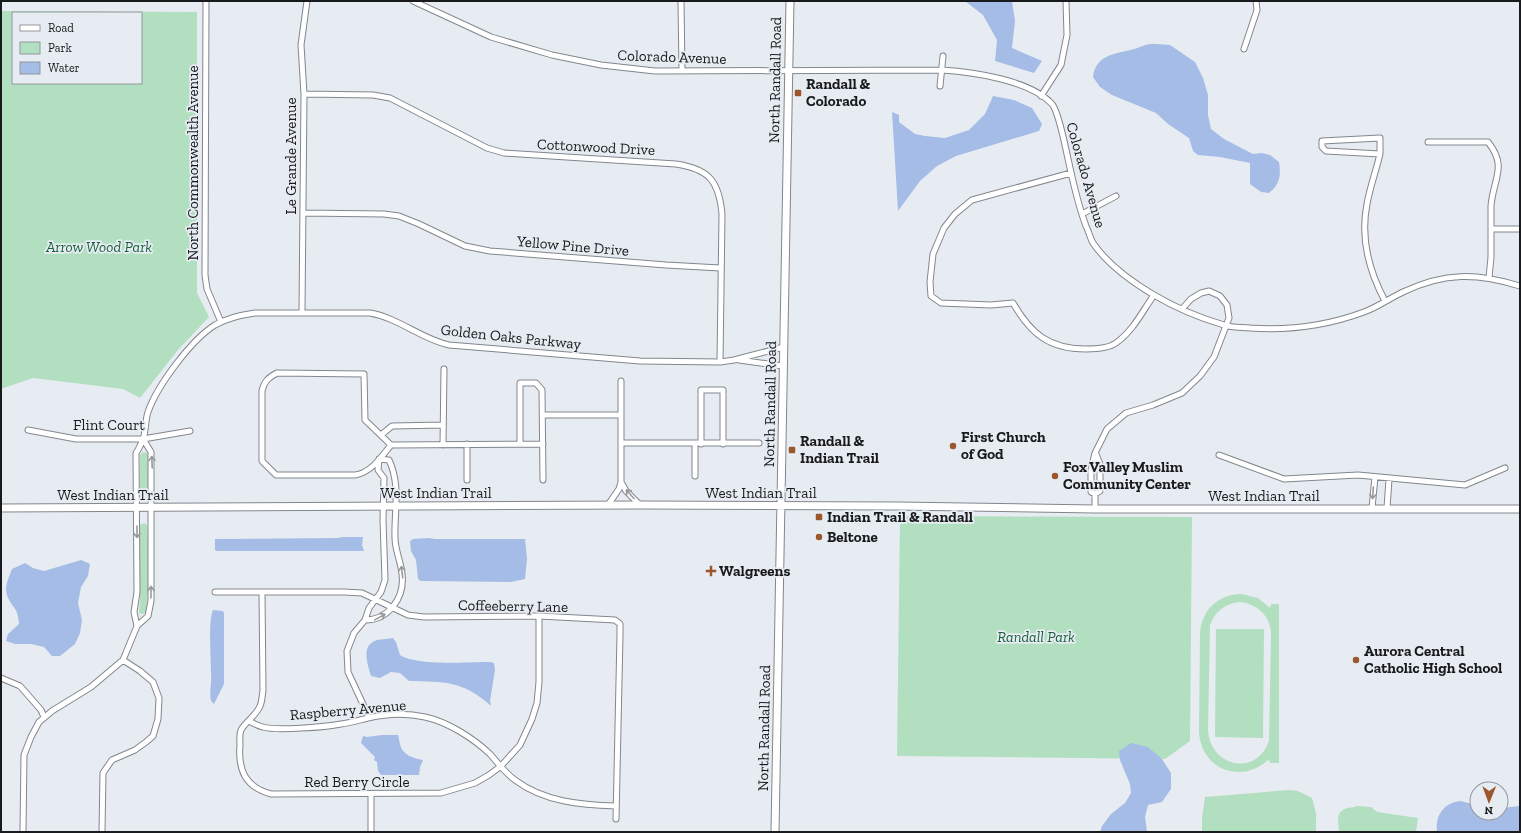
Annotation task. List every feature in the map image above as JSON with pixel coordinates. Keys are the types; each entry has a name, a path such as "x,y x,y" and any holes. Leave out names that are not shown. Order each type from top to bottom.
{"main road":[{"name":"North Randall Road","path":"775,832 790,1"},
{"name":"West Indian Trail","path":"1,508 640,505 1095,509 1520,509"}],"street":[{"name":"North Commonwealth Avenue","path":"206,1 205,275 207,289 221,322"},
{"name":"Le Grande Avenue","path":"302,312 304,94 301,46 307,1"},
{"name":"Colorado Avenue","path":"413,1 491,37 552,55 601,65 655,71 921,69 964,72 1019,84 1041,96 1053,105 1062,132 1082,214 1092,242 1107,260 1122,273 1154,295 1182,309 1226,326 1268,329 1309,327 1354,316 1418,285 1442,278 1469,276 1489,278 1520,286"},
{"path":"681,1 682,71"},
{"path":"1041,96 1061,65 1067,35 1066,1"},
{"path":"1244,49 1257,10 1256,1"},
{"path":"940,86 943,56"},
{"name":"Cottonwood Drive","path":"304,94 373,95 390,98 487,148 504,153 676,164 691,166 704,173 717,189 721,202 720,362"},
{"path":"1380,154 1326,151 1322,147 1322,141 1380,138 1380,154 1367,204 1364,230 1370,268 1385,302"},
{"path":"1428,142 1488,142 1495,150 1499,164 1498,178 1491,198 1489,278"},
{"path":"1071,173 972,200 954,214 944,228 934,254 930,282 931,296 941,303 991,305 1013,303 1023,320 1034,333 1051,344 1072,349 1095,349 1114,344 1130,332 1154,295"},
{"path":"1082,214 1116,196"},
{"name":"Yellow Pine Drive","path":"303,213 384,214 399,216 465,246 490,251 666,266 720,268"},
{"path":"1491,229 1520,229"},
{"path":"1095,509 1095,494 1091,492 1092,470 1096,453 1107,429 1126,413 1153,405 1182,393 1200,376 1214,357 1230,314 1227,305 1220,296 1209,291 1201,293 1191,299 1182,309"},
{"name":"Golden Oaks Parkway","path":"137,626 134,612 137,592 136,453 144,439 148,414 154,398 160,388 198,339 206,331 221,322 243,315 302,312 359,312 379,314 430,340 460,347 640,361 720,362 734,360 784,347"},
{"name":"Golden Oaks Parkway","path":"734,360 783,366"},
{"path":"443,445 444,369"},
{"path":"391,445 363,474 276,475 262,461 263,385 269,377 277,373 364,374 364,416 368,423 391,445 543,444"},
{"path":"608,505 621,482 622,381"},
{"path":"520,444 520,383 536,383 542,390 543,480"},
{"path":"695,476 701,390 723,390 723,444"},
{"path":"543,415 621,415"},
{"path":"381,435 392,426 443,425"},
{"name":"Flint Court","path":"28,430 76,439 144,439 190,431"},
{"name":"Golden Oaks Parkway","path":"23,832 24,755 38,722 44,716 91,686 123,660 137,626 148,616 151,601 151,452 144,439"},
{"path":"621,443 759,443"},
{"path":"467,444 467,480"},
{"path":"1095,494 1100,491 1100,464 1096,453"},
{"path":"1219,455 1284,479 1342,475 1465,485 1505,468"},
{"path":"365,620 374,620 393,609 402,585 401,564 395,541 396,482 389,460 379,459"},
{"path":"369,717 351,682 348,672 347,651 350,640 360,624 365,620 369,608 381,592 386,574 383,506 384,478 378,470 379,459"},
{"path":"1372,508 1374,477"},
{"path":"1387,508 1389,479"},
{"path":"621,482 626,491 640,505"},
{"name":"Coffeeberry Lane","path":"215,592 362,593 408,616 539,616 615,620 620,624 616,819"},
{"name":"Red Berry Circle","path":"262,592 263,691 261,706 243,727 240,733 240,763 242,772 248,782 260,791 271,794 441,793 453,791 475,783 489,775 501,766 520,745 528,731 537,703 539,682 539,616"},
{"path":"102,832 103,772 112,760 135,750 153,736 158,719 159,698 153,682 123,660"},
{"path":"1,678 20,686 41,710 44,716"},
{"name":"Raspberry Avenue","path":"249,721 263,727 304,727 341,725 369,717 402,714 424,717 438,721 472,740 488,753 516,781 538,793 554,799 570,802 616,806"},
{"path":"371,794 371,832"}],"green space":[{"name":"Arrow Wood Park","path":"1,11 197,12 197,293 209,317 178,350 140,398 123,389 33,378 1,389"},
{"path":"143,452 147,453 148,456 148,490 145,494 141,493 140,491 140,455"},
{"name":"Randall Park","path":"900,516 1192,517 1190,741 1165,759 897,756"},
{"path":"144,523 147,525 149,569 146,612 143,614 139,613 140,525"},
{"path":"1242,594 1258,598 1270,608 1271,604 1279,604 1279,763 1270,763 1269,759 1258,767 1247,771 1236,772 1225,770 1215,764 1207,756 1201,745 1199,732 1201,625 1204,617 1213,605 1219,600 1233,595","holes":["1234,603 1245,603 1257,608 1265,616 1270,627 1269,740 1263,752 1255,759 1245,763 1235,763 1225,760 1217,753 1211,743 1208,730 1210,625 1221,609"]},
{"path":"1216,629 1264,629 1263,738 1215,737"},
{"path":"1289,790 1298,791 1312,798 1316,813 1316,832 1202,832 1205,797"},
{"path":"1357,806 1371,807 1377,812 1418,818 1416,832 1339,832 1338,818 1341,812"}],"water":[{"path":"965,1 1012,1 1015,21 1012,48 1042,61 1034,73 995,61 997,40 983,15"},
{"path":"1156,44 1170,45 1195,62 1203,78 1208,95 1208,115 1211,129 1224,139 1253,154 1262,153 1270,155 1279,162 1279,179 1273,190 1269,193 1261,192 1250,184 1250,163 1220,157 1198,155 1193,151 1189,138 1168,124 1156,113 1112,95 1100,87 1093,77 1098,64 1108,56 1141,46"},
{"path":"993,96 1014,100 1032,108 1042,124 1039,131 956,156 937,166 920,181 898,211 892,112 899,115 899,122 915,134 945,138 969,130 985,114"},
{"path":"363,537 362,545 364,551 215,550 215,539"},
{"path":"413,539 525,539 527,559 525,579 511,582 421,581 418,579 416,560 411,551 410,541"},
{"path":"81,560 90,564 88,576 81,587 78,603 82,620 80,633 75,644 60,656 52,656 44,647 31,644 15,644 6,641 8,634 19,624 16,611 6,592 7,582 12,569 25,563 33,568 44,571"},
{"path":"213,610 223,611 224,613 224,684 214,704 211,701 210,694 210,631 211,615"},
{"path":"393,638 396,642 400,655 418,661 494,663 495,670 490,701 491,705 470,691 452,684 442,682 409,681 400,673 391,672 380,678 371,676 366,656 368,646 377,640"},
{"path":"398,735 403,751 412,757 423,760 419,775 381,775 378,771 377,762 374,760 375,757 361,743 363,736 367,737"},
{"path":"1131,743 1148,747 1162,759 1171,773 1171,789 1162,802 1148,805 1145,817 1147,832 1100,832 1102,826 1111,814 1125,803 1131,793 1130,784 1120,760 1119,751"},
{"path":"1460,801 1469,803 1469,821 1509,821 1509,807 1520,806 1520,832 1437,832 1439,815 1445,807 1454,802"}],"place":[{"name":"Randall & Colorado","path":"798,93"},
{"name":"First Church of God","path":"953,446"},
{"name":"Randall & Indian Trail","path":"792,450"},
{"name":"Fox Valley Muslim Community Center","path":"1055,476"},
{"name":"Indian Trail & Randall","path":"819,517"},
{"name":"Beltone","path":"819,537"},
{"name":"Walgreens","path":"711,571"},
{"name":"Aurora Central Catholic High School","path":"1356,660"}]}
